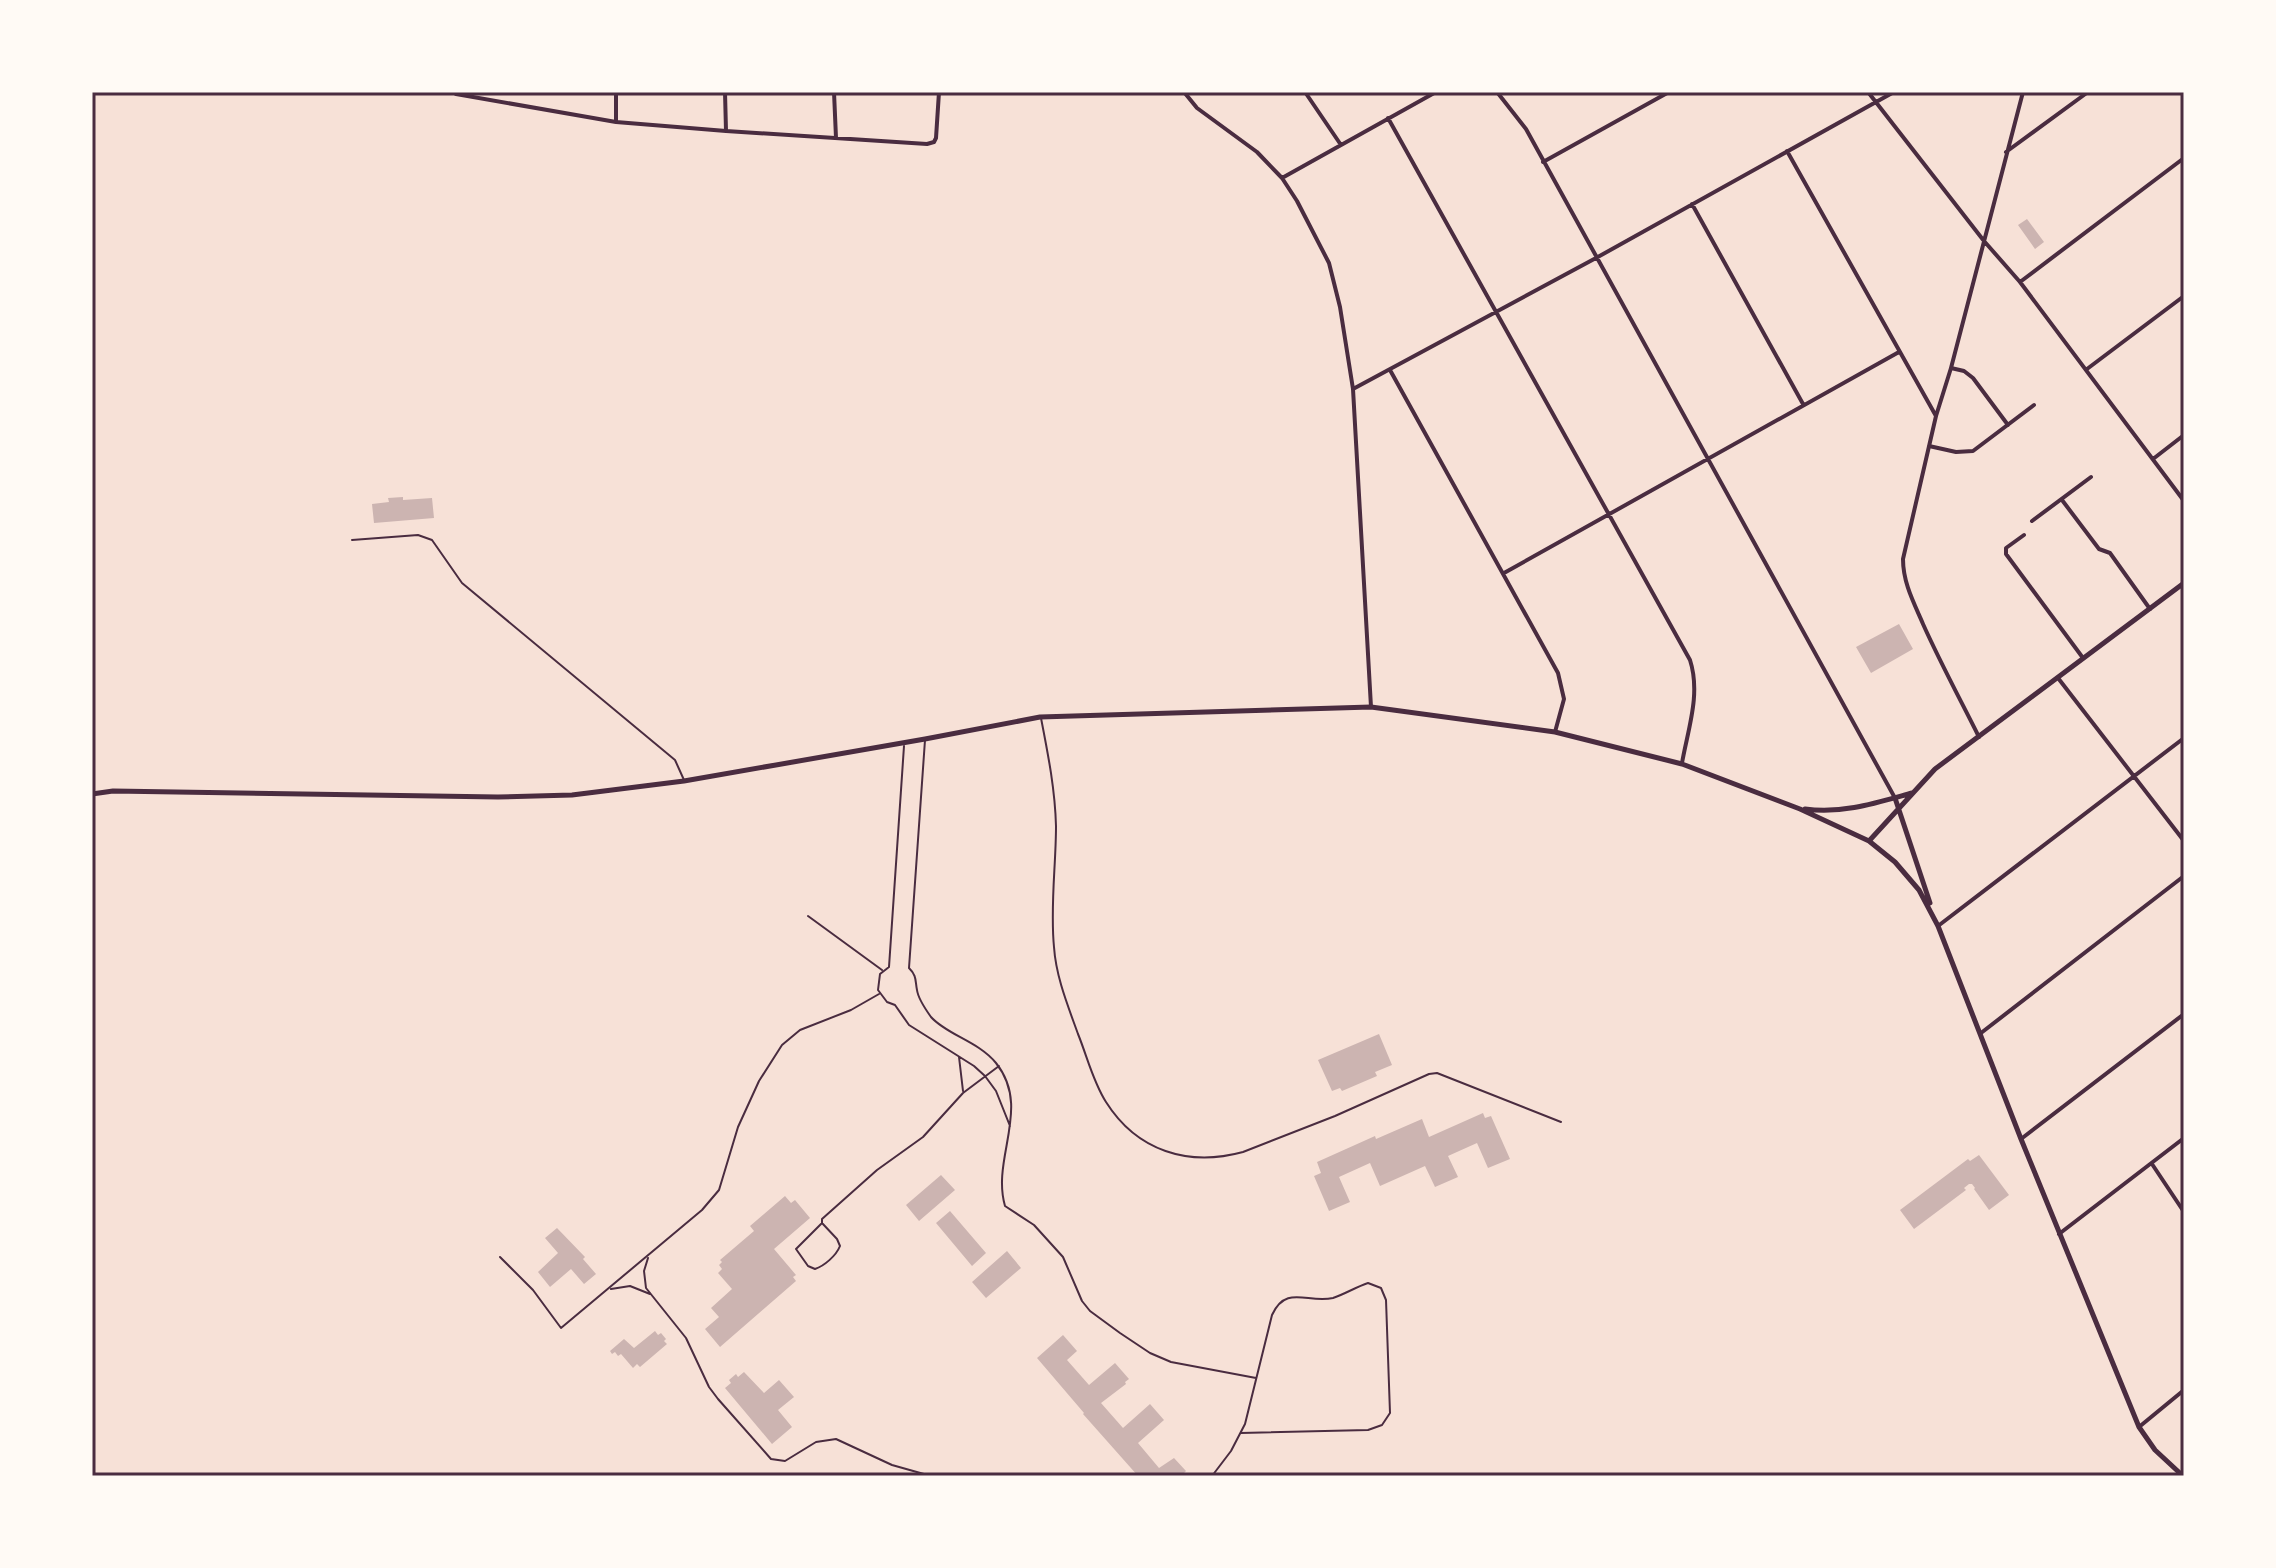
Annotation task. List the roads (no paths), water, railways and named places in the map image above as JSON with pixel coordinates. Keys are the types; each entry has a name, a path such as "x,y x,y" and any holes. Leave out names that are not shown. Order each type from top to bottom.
{"street":[{"path":"616,92 616,122"},
{"path":"725,92 726,131"},
{"path":"834,92 836,139"},
{"path":"456,94 616,122 927,144 934,142 937,135 939,92"},
{"path":"1184,92 1197,108 1257,152 1282,178 1329,263 1340,307 1353,389 1371,707"},
{"path":"1305,92 1341,145"},
{"path":"1282,178 1436,92"},
{"path":"1497,92 1526,129 1895,798 1938,926 2139,1427 2155,1450 2183,1476"},
{"path":"1543,162 1669,92"},
{"path":"1868,92 1984,241 2020,282 2184,501"},
{"path":"1353,389 1894,92"},
{"path":"1979,737 1936,653 1906,584 1903,559 1936,416 2023,92"},
{"path":"2006,153 2088,92"},
{"path":"506,94 506,102"},
{"path":"1388,118 1690,660 1695,675 1695,696 1682,764"},
{"path":"1787,151 1936,416"},
{"path":"2020,282 2184,158"},
{"path":"1692,204 1803,404"},
{"path":"2086,370 2184,296"},
{"path":"1504,573 1899,352"},
{"path":"1951,368 1969,373 2008,425"},
{"path":"1390,370 1558,673 1564,699 1555,732"},
{"path":"1929,446 1956,452 1973,451 2034,405"},
{"path":"2153,459 2184,435"},
{"path":"2032,521 2091,477"},
{"path":"2062,500 2099,549 2110,553 2150,609"},
{"path":"2024,535 2006,548 2006,554 2084,658"},
{"path":"1869,841 1935,769 2184,583"},
{"path":"2058,678 2184,841"},
{"path":"92,794 113,791 511,797 595,793 684,781 1040,717 1371,707 1555,732 1682,764 1800,809 1869,841 1895,862 1926,901 1938,926"},
{"path":"1938,926 2184,738"},
{"path":"1800,809 1854,809 1912,793"},
{"path":"1981,1033 2184,876"},
{"path":"2021,1139 2184,1014"},
{"path":"2059,1234 2184,1138"},
{"path":"2152,1163 2184,1212"},
{"path":"2139,1427 2184,1390"}],"lane":[{"path":"352,540 418,535 432,540 462,583 675,760 684,781"},
{"path":"1040,717 1052,770 1055,811 1051,897 1059,977 1098,1086 1116,1116 1131,1131 1156,1148 1174,1154 1191,1158 1227,1156 1320,1122 1437,1073 1561,1122"},
{"path":"925,739 909,968 916,979 917,991 935,1020 980,1047 999,1066 1008,1084 1012,1101 1002,1182 1005,1206 1034,1225 1063,1257 1075,1288 1090,1311 1120,1333 1161,1358 1256,1378"},
{"path":"904,743 889,967 878,980 879,994 895,1005 909,1025 985,1076 996,1091 1011,1127"},
{"path":"808,916 883,971"},
{"path":"500,1257 533,1290 561,1328 702,1210 719,1190 738,1127 759,1081 782,1045 800,1030 851,1010 879,994"},
{"path":"959,1056 963,1093"},
{"path":"822,1223 840,1246 822,1267 812,1269 799,1257 796,1249 822,1223 822,1219 877,1170 923,1137 963,1093 999,1066"},
{"path":"650,1254 643,1278 651,1295 686,1338 709,1387 771,1459 785,1461 816,1442 836,1439 892,1465 931,1476"},
{"path":"1212,1476 1241,1433 1275,1309 1283,1300 1293,1297 1330,1298 1368,1283 1381,1288 1386,1300 1390,1413 1387,1419 1377,1428 1368,1430 1241,1433"},
{"path":"606,1291 630,1286 651,1295"}]}
